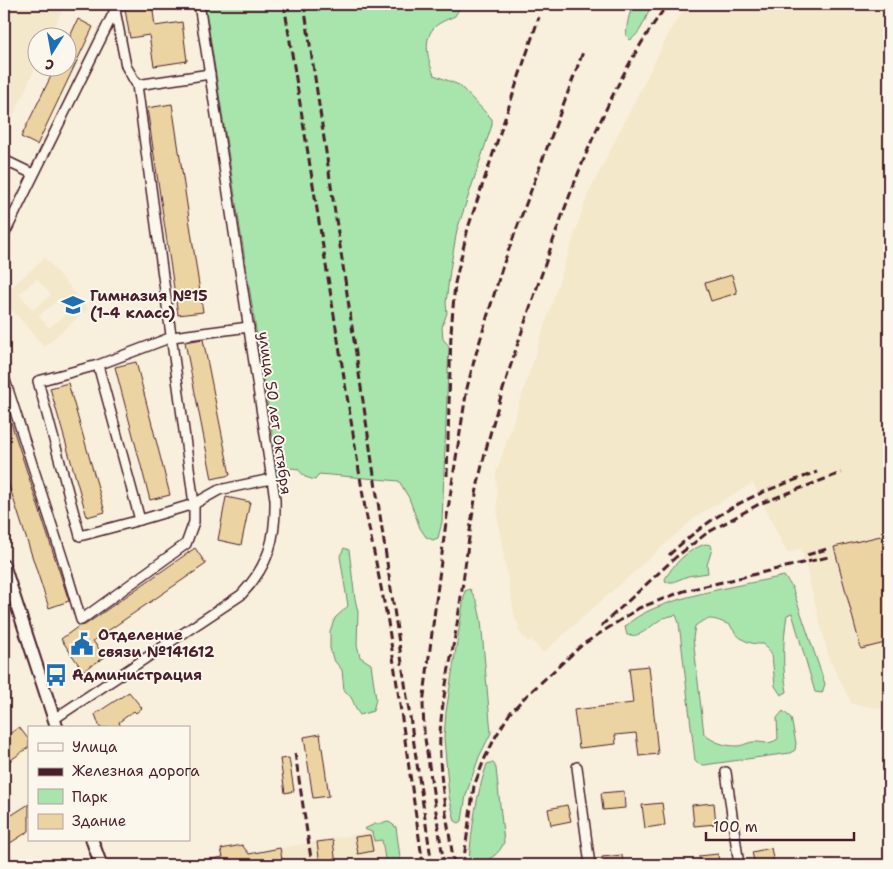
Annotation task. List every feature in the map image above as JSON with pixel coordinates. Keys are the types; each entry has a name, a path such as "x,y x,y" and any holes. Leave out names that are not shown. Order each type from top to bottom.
{"street":[{"name":"улица 50 лет Октября","path":"55,723 241,595 259,574 272,547 275,499 199,4"},
{"path":"4,376 81,620 186,544 194,522 194,504 137,85 126,66 117,7"},
{"path":"4,235 117,7"},
{"path":"137,85 210,74"},
{"path":"4,160 33,174"},
{"path":"249,327 172,337 98,365 38,381 80,536 194,504 219,490 271,479"},
{"path":"98,365 140,520"},
{"path":"4,566 55,723"},
{"path":"577,767 590,865"},
{"path":"726,772 739,865"},
{"path":"93,842 101,865"}],"shaded area":[{"path":"4,4 65,4 54,28 28,28 28,78 31,78 4,136"},
{"path":"688,4 889,4 889,710 852,704 829,659 801,548 787,553 753,483 698,515 543,653 531,639 528,642 517,629 520,627 515,619 498,523 496,474 587,196 671,29"},
{"name":"Гимназия №15 (1-4 класс)","path":"45,258 88,309 44,347 4,300 4,293","holes":["37,279 51,295 33,310 19,294","57,301 67,313 49,328 39,316"]},
{"path":"373,831 382,840 386,865 215,865 213,859 223,857 221,849 242,845 249,854"}],"green space":[{"path":"205,4 462,4 455,16 440,23 430,33 427,47 429,61 434,75 459,85 492,119 492,125 457,230 446,303 447,313 442,327 443,339 449,346 442,522 438,538 433,540 426,537 420,528 409,498 399,481 319,474 315,480 305,477 298,469 292,468 286,473 278,471"},
{"path":"635,4 651,4 640,29 630,40 626,36 627,28 629,15"},
{"path":"705,544 711,545 712,549 707,565 708,573 666,582 665,579 677,562 687,553"},
{"path":"344,548 349,550 358,612 357,645 360,657 371,664 376,699 373,711 360,715 344,690 342,670 333,659 330,648 330,631 335,618 348,606 340,556"},
{"path":"784,576 792,587 825,684 822,693 815,692 792,613 787,615 784,644 784,673 787,692 781,695 775,686 772,655 764,644 744,640 736,634 730,625 712,619 705,620 695,626 693,638 704,734 715,741 728,745 739,746 752,742 771,742 778,739 777,718 783,711 791,718 796,743 795,750 790,753 704,765 699,764 695,760 679,623 676,615 662,619 637,635 627,635 625,627 637,617 676,600 723,588"},
{"path":"470,589 477,602 481,620 491,733 479,757 466,795 462,821 459,823 455,821 449,796 444,738 446,712 465,591"},
{"path":"493,762 496,768 504,842 500,850 493,857 475,863 469,860 475,812 487,764"},
{"path":"389,822 396,827 401,865 386,865 382,840 374,841 372,832 364,829 375,824"}],"building":[{"path":"124,4 152,4 155,26 182,22 187,61 154,66 149,35 130,38"},
{"path":"78,19 93,27 78,59 78,28 74,28"},
{"path":"50,78 69,78 37,145 21,137"},
{"path":"172,104 203,312 178,315 147,108"},
{"path":"732,275 737,293 711,301 705,283"},
{"path":"203,339 230,475 212,479 185,342"},
{"path":"136,362 170,495 150,500 115,367"},
{"path":"68,383 105,512 87,517 50,388"},
{"path":"4,404 69,601 49,608 4,470"},
{"path":"226,497 250,502 241,545 218,540"},
{"path":"889,534 889,642 861,649 834,547"},
{"path":"195,548 206,564 93,641 105,657 83,671 61,639 79,626 85,625"},
{"path":"649,666 658,754 639,756 636,733 615,735 616,744 579,748 574,710 633,703 629,668"},
{"path":"129,692 142,708 136,713 134,711 119,722 120,726 99,726 95,714"},
{"path":"19,727 28,739 28,748 4,765 4,738"},
{"path":"320,734 329,796 313,798 304,737"},
{"path":"289,758 294,791 285,793 280,759"},
{"path":"624,791 625,808 603,810 601,793"},
{"path":"662,803 665,825 645,828 642,805"},
{"path":"714,803 716,824 694,826 692,805"},
{"path":"28,805 28,832 4,847 4,820"},
{"path":"567,805 571,821 551,825 548,809"},
{"path":"370,835 373,851 358,854 355,837"},
{"path":"333,840 336,865 320,865 317,842"},
{"path":"242,845 249,854 280,848 283,865 273,865 271,859 241,865 201,865 201,861 223,857 221,849"},
{"path":"771,848 774,863 755,865 752,852"},
{"path":"718,854 719,865 700,865 699,856"},
{"path":"622,855 623,865 602,865 602,857"}],"railway":[{"path":"284,4 365,508 388,622 423,865"},
{"path":"304,4 432,865"},
{"path":"454,865 440,767 441,719 458,618 473,510 487,445 523,330 575,182 616,88 632,59 668,4"},
{"path":"447,476 451,333 455,283 468,228 539,17"},
{"path":"444,865 424,732 423,704 446,522 467,388 503,265 583,52"},
{"path":"669,555 705,525 734,506 817,472"},
{"path":"601,626 676,557 707,533 759,504 841,473"},
{"path":"807,555 827,549"},
{"path":"463,865 474,786 496,736 510,713 524,698 582,645 639,608 684,591 828,557"},
{"path":"295,753 312,865"}],"place":[{"name":"Гимназия №15 (1-4 класс)","path":"73,305"},
{"name":"Отделение связи №141612","path":"82,644"},
{"name":"Администрация","path":"56,675"}]}
